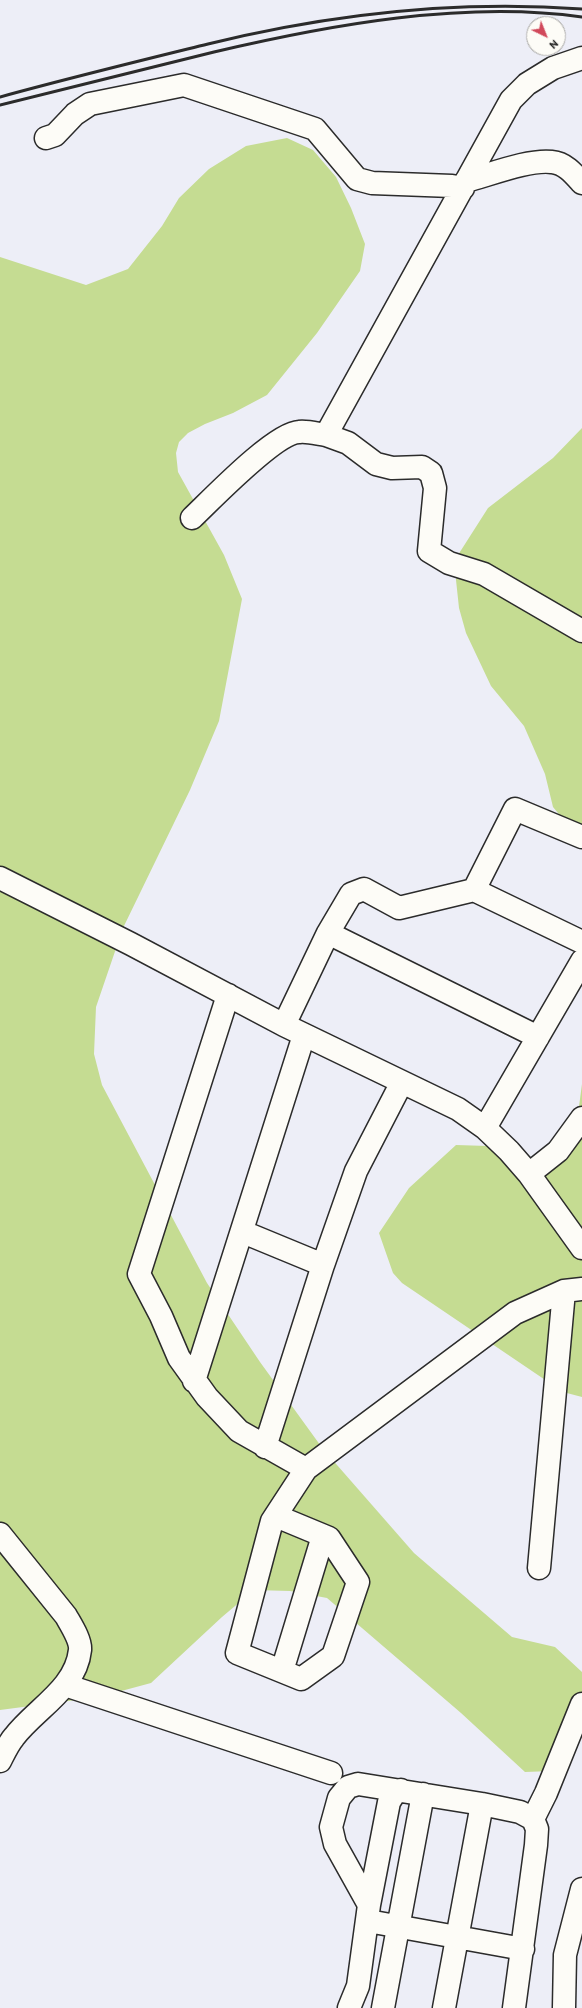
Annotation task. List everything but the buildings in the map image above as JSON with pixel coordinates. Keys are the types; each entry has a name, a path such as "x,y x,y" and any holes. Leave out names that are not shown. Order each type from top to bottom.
{"street":[{"path":"326,435 511,100 526,84 552,68 582,58"},
{"path":"46,138 55,135 75,114 90,104 184,84 315,129 357,179 372,183 452,186 464,185 533,163 553,162 568,168 582,183"},
{"path":"192,518 261,453 282,437 298,431 326,435 348,443 376,464 392,468 422,466 431,473 435,488 429,551 449,563 484,574 582,631"},
{"path":"474,890 515,809 582,837"},
{"path":"0,878 284,1025 458,1109 485,1128 509,1151 528,1174 582,1248"},
{"path":"284,1025 328,933 351,894 364,889 400,908 474,890 582,942"},
{"path":"328,933 538,1037"},
{"path":"485,1128 582,961"},
{"path":"228,995 139,1274 161,1316 179,1358 194,1381 239,1431 306,1469"},
{"path":"194,1381 243,1232 304,1035"},
{"path":"265,1447 323,1265 356,1171 402,1082"},
{"path":"528,1174 558,1151 582,1118"},
{"path":"243,1232 323,1265"},
{"path":"276,1516 329,1538 358,1582 333,1656 301,1679 237,1653 272,1521 306,1469 515,1313 573,1290 539,1568"},
{"path":"0,1534 66,1616 80,1649 74,1669 65,1685 14,1737 0,1761"},
{"path":"282,1671 323,1536"},
{"path":"65,1685 331,1773"},
{"path":"533,1819 546,1793 582,1704"},
{"path":"514,2008 523,1949 536,1844 537,1829 533,1819 520,1812 482,1804 358,1784 348,1786 339,1798 331,1827 335,1844 369,1913 400,1927 523,1949"},
{"path":"349,2008 358,1986 369,1913 389,1802 394,1794 401,1790"},
{"path":"383,2008 400,1927 423,1794"},
{"path":"444,2008 482,1804"},
{"path":"564,2008 565,1955 582,1889"},
{"path":"523,1949 529,2008"}],"green space":[{"path":"287,138 313,150 336,177 351,208 365,244 360,271 317,333 267,395 233,413 205,424 188,433 179,442 176,453 178,472 224,555 242,599 219,721 190,790 123,928 96,1007 94,1054 102,1085 207,1283 260,1362 323,1449 414,1553 512,1637 555,1647 582,1672 582,1736 577,1748 552,1771 525,1772 461,1713 327,1598 290,1591 254,1590 222,1617 151,1683 99,1697 0,1710 0,257 86,285 128,269 162,226 179,198 209,169 246,146"},
{"path":"582,428 582,831 572,830 553,807 545,774 524,726 491,686 466,633 459,608 456,580 458,555 488,508 553,458"},
{"path":"582,1084 582,1397 563,1392 402,1283 393,1273 379,1233 409,1188 456,1145 488,1146 520,1158 545,1161 578,1114"}],"railway":[{"path":"0,97 208,44 347,17 441,8 488,6 582,9"},
{"path":"0,105 214,52 258,42 350,25 444,13 537,13 582,17"}]}
